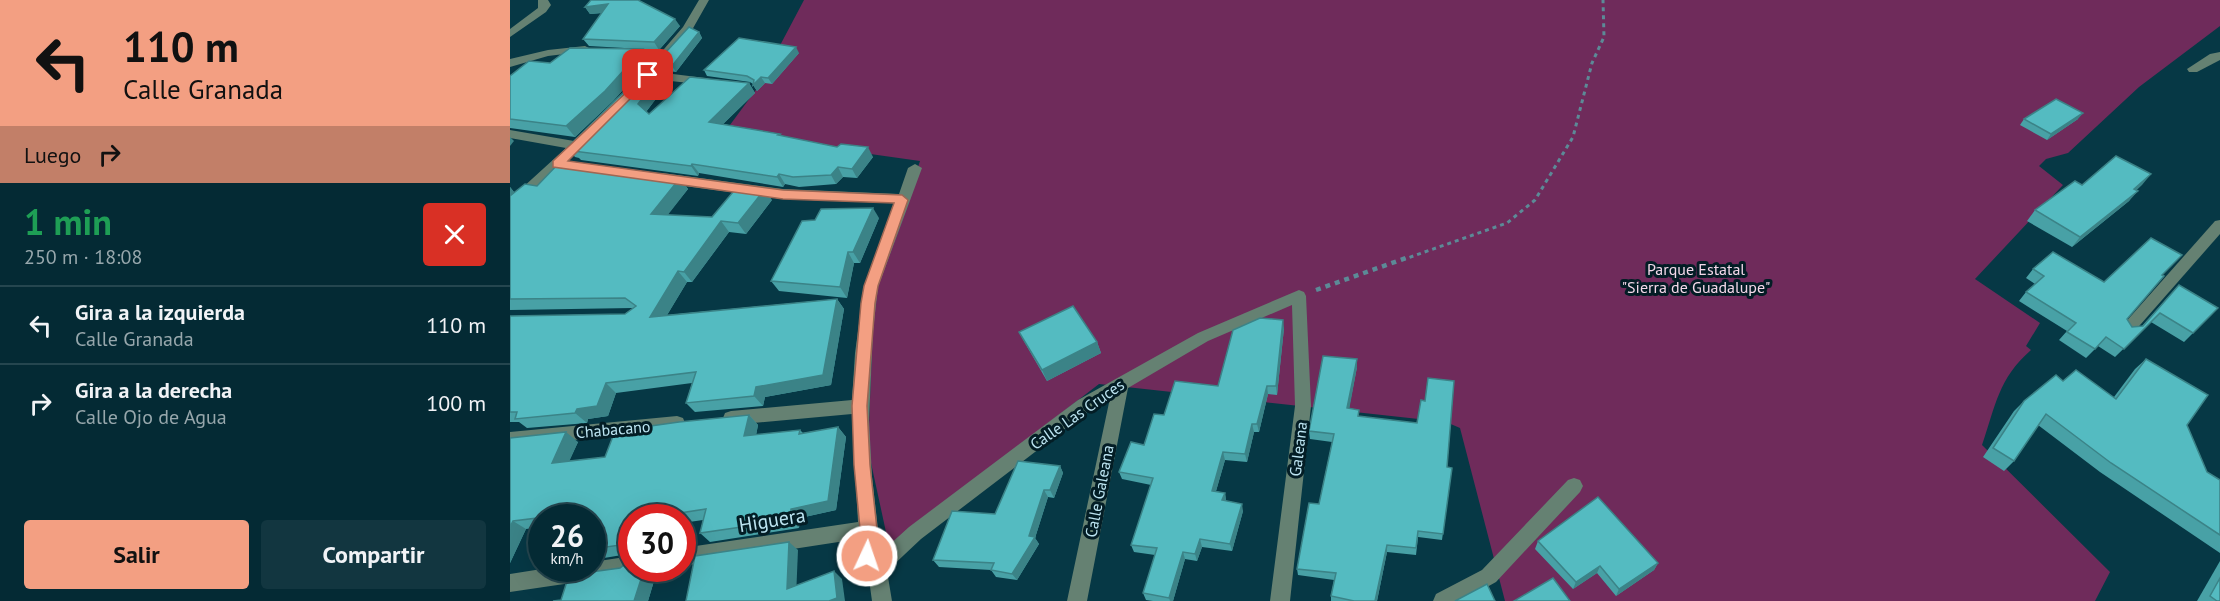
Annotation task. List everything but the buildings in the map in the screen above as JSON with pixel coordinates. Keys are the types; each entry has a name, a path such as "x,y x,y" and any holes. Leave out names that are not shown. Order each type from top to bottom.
{"street":[{"path":"510,34 542,10 545,5 543,0"},
{"path":"627,99 688,28 704,0"},
{"path":"510,63 548,53 598,49"},
{"path":"646,53 665,56"},
{"path":"2193,69 2214,56 2220,56"},
{"path":"648,75 716,84"},
{"path":"510,207 594,130"},
{"path":"510,134 577,146"},
{"path":"558,164 581,167"},
{"path":"885,601 877,568 867,556 869,529 862,465 860,406 871,286 915,168"},
{"path":"652,177 783,194 902,200"},
{"path":"2128,329 2220,225"},
{"name":"Calle Las Cruces","path":"877,568 915,533 1084,405 1203,337 1299,296"},
{"name":"Galeana","path":"1280,601 1303,406 1299,296"},
{"name":"Calle Galeana","path":"1077,601 1121,382"},
{"path":"720,419 860,406"},
{"name":"Chabacano","path":"510,439 697,422"},
{"path":"1443,601 1490,576 1574,486"},
{"name":"Higuera","path":"696,555 869,529"},
{"path":"510,583 618,567"}],"path":[{"path":"1299,296 1507,223 1523,213 1535,201 1573,137 1592,63 1604,37 1603,0"}],"green space":[{"name":"Parque Estatal \"Sierra de Guadalupe\"","path":"804,0 2220,0 2220,26 2139,87 2068,153 2046,159 2039,166 2063,185 1975,279 2040,323 2026,346 2031,350 2011,371 1999,393 1982,445 2110,572 2095,601 1505,601 1460,428 1446,422 1099,384 889,546 868,449 874,299 920,161 728,134 727,129 758,87"}],"route":[{"path":"648,75 558,164 783,194 902,200 871,286 868,303 860,406 862,465 869,529 867,556"}]}
